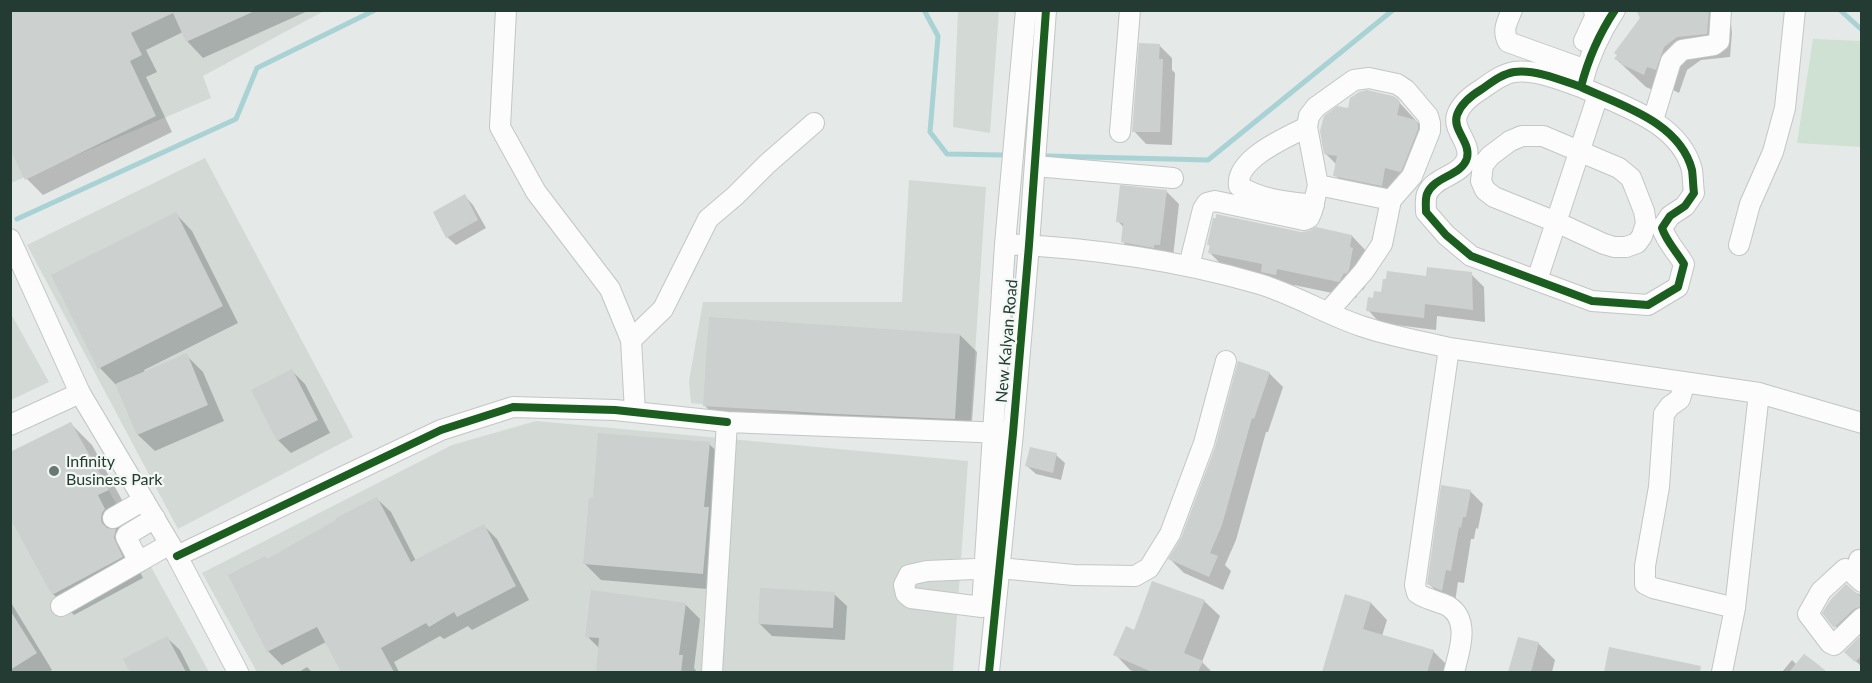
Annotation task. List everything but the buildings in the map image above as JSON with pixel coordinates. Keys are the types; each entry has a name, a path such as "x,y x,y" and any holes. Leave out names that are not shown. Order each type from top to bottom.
{"street":[{"path":"506,10 500,127 536,192 610,289 631,340 635,412"},
{"name":"New Kalyan Road","path":"989,672 993,434 1005,244 1026,10"},
{"name":"New Kalyan Road","path":"977,672 982,607 992,568 1013,433 1046,10"},
{"path":"1120,132 1130,10"},
{"path":"1512,10 1505,27 1508,42 1585,79 1653,120 1668,131 1684,152 1692,169 1694,193 1685,206 1654,225 1637,243 1626,247 1614,248 1589,239 1556,222 1494,197 1485,189 1468,146 1457,126 1457,116 1467,99 1497,78 1514,72 1585,79"},
{"path":"1537,279 1579,151 1594,10"},
{"path":"1585,79 1602,31 1615,10"},
{"path":"1653,120 1671,61 1682,50 1714,45 1719,41 1721,10"},
{"path":"1739,245 1750,204 1773,152 1785,108 1795,10"},
{"path":"1189,266 1203,209 1207,203 1215,201 1304,220 1309,218 1318,185 1307,127 1309,116 1316,107 1354,80 1369,78 1397,84 1406,90 1428,116 1430,131 1412,176 1391,200 1382,244 1364,271 1328,312"},
{"path":"631,340 663,309 708,219 814,123"},
{"path":"1307,127 1262,151 1242,171 1238,179 1239,186 1251,194 1280,201 1314,205"},
{"path":"1522,136 1543,136 1579,151 1619,168 1631,178 1644,211 1678,252 1684,264 1678,287 1648,305 1592,301 1471,256 1446,235 1426,212 1427,194 1435,184 1462,168 1490,156 1522,136"},
{"path":"1035,166 1173,178"},
{"path":"1318,185 1391,200"},
{"path":"10,239 80,393 155,518 238,672"},
{"path":"1005,244 1110,251 1189,266 1258,284 1371,329 1449,348 1759,393 1862,423"},
{"path":"1449,348 1415,585 1417,593 1446,605 1455,611 1460,620 1461,646 1454,672"},
{"path":"982,607 911,598 906,594 904,585 909,575 919,572 992,568 1074,575 1135,576 1149,568 1170,534 1204,443 1226,361"},
{"path":"1685,382 1680,399 1664,414 1659,487 1645,566 1645,584 1653,588 1735,608"},
{"path":"10,425 80,393"},
{"path":"1722,672 1735,608 1759,393"},
{"path":"61,606 139,562 173,550 441,430 513,407 635,412 728,422 1013,433"},
{"path":"712,672 728,422"},
{"path":"112,518 144,500"},
{"path":"139,562 126,537 155,518"},
{"path":"1862,582 1845,569 1821,591 1808,614 1834,645 1862,618"}],"shaded area":[{"path":"11,11 324,11 203,76 211,98 11,183"},
{"path":"958,11 999,11 990,133 953,127"},
{"path":"205,158 353,437 178,529 27,245"},
{"path":"909,180 986,187 970,430 691,403 689,381 703,302 902,302"},
{"path":"10,312 49,382 11,400 10,400"},
{"path":"536,421 968,461 953,672 257,672 202,573 452,445"},
{"path":"71,422 209,672 11,672 11,452"}],"green space":[{"path":"1813,39 1861,41 1861,147 1797,143"}],"waterway":[{"path":"17,219 236,119 257,68 375,10"},
{"path":"924,10 938,36 930,132 947,154 1003,155"},
{"path":"1047,156 1208,160 1393,10"},
{"path":"1840,10 1862,30"}],"cycle path":[{"path":"989,672 1013,433 1046,10"},
{"path":"1581,87 1557,78 1522,71 1497,79 1471,97 1461,107 1456,120 1468,152 1467,158 1460,169 1431,188 1426,196 1426,212 1446,235 1471,256 1592,301 1648,305 1678,287 1684,264 1662,228 1670,216 1685,206 1694,193 1692,170 1685,153 1662,127 1647,117 1581,87 1595,47 1615,10"},
{"path":"177,556 441,430 513,407 615,410 727,422"}],"place":[{"name":"Infinity Business Park","path":"54,471"}]}
